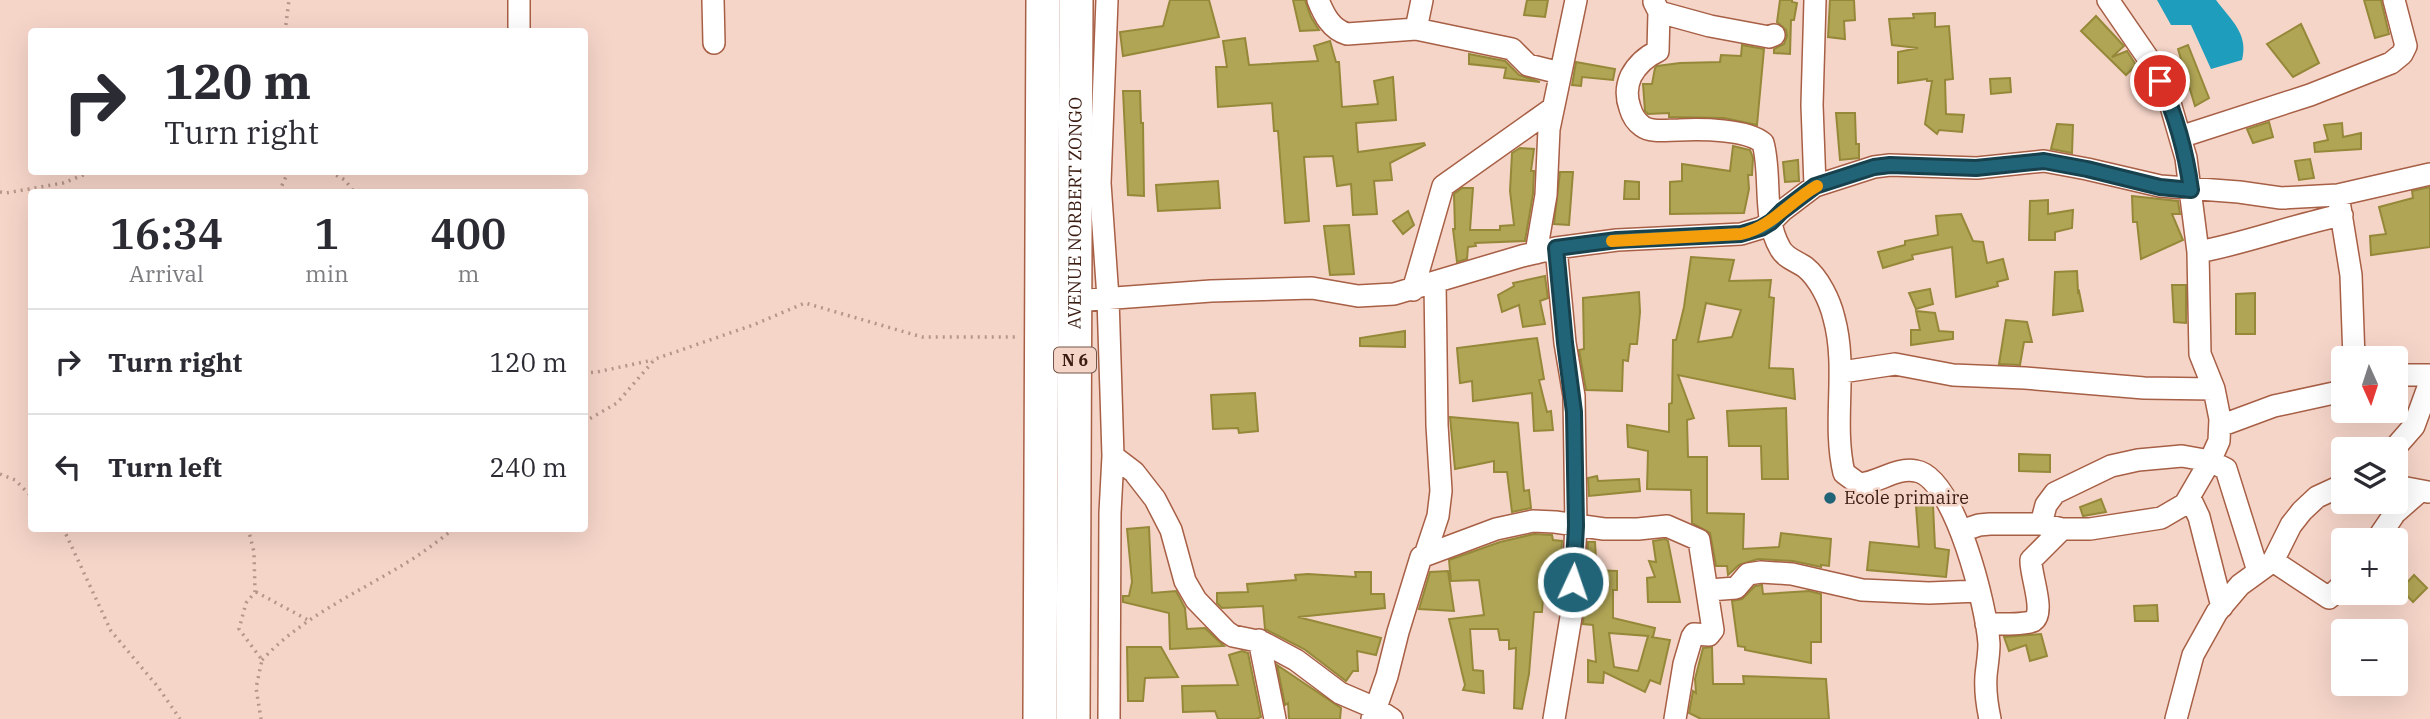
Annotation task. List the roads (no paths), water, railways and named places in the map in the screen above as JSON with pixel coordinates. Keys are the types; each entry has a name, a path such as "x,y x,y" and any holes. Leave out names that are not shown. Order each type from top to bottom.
{"main road":[{"name":"AVENUE NORBERT ZONGO","path":"1040,719 1043,0"},
{"name":"AVENUE NORBERT ZONGO","path":"1073,719 1076,0"}],"street":[{"path":"519,0 519,28"},
{"path":"713,0 714,43"},
{"path":"1107,0 1100,183 1108,298 1113,456 1110,513 1109,719"},
{"path":"1318,0 1324,15 1339,31 1347,34 1416,29 1512,49 1528,65 1560,73"},
{"path":"1416,29 1422,0"},
{"path":"1554,719 1571,617 1576,526 1574,396 1546,251 1546,195 1549,129 1576,0"},
{"path":"1815,0 1812,105 1815,186"},
{"path":"1961,531 1979,525 2090,529 2161,518 2181,508 2190,498 2219,441 2220,426 2214,389 2200,354 2198,252 2186,158 2170,103 2152,64 2108,0"},
{"path":"2180,137 2310,95 2391,63 2402,54 2406,46 2393,0"},
{"path":"1774,35 1769,37 1710,26 1656,6 1658,51 1650,54 1641,63 1628,82 1626,98 1643,127 1653,130 1701,130 1756,136 1763,143 1773,233 1787,257 1808,270 1826,297 1836,327 1842,372 1841,443 1844,473 1859,484 1869,483 1896,472 1912,470 1925,473 1949,501 1961,531 1986,624 1989,649 1986,694 1990,719"},
{"path":"1413,290 1443,186 1553,108"},
{"path":"1074,301 1224,290 1312,288 1368,296 1413,290 1546,251 1617,240 1741,234 1771,222 1815,186 1874,167 1890,165 1976,168 2044,161 2160,187 2239,192 2340,205"},
{"path":"2198,252 2251,240 2303,223 2340,205 2430,174"},
{"path":"2340,205 2351,275 2354,346"},
{"path":"1425,555 1438,516 1441,491 1437,425 1435,282"},
{"path":"1842,372 1895,364 1953,375 2025,377 2144,388 2214,389"},
{"path":"2408,375 2430,375"},
{"path":"2404,437 2414,426 2430,382"},
{"path":"2220,426 2274,406 2331,394"},
{"path":"1113,456 1134,472 1155,499 1171,530 1185,581 1196,600 1229,634 1259,640 1296,660 1340,693 1380,715 1387,676 1417,563 1425,555 1513,524 1546,521 1604,530 1675,527 1699,540 1709,590 1713,630 1709,635 1694,634 1691,640 1675,719"},
{"path":"1986,624 2033,621 2036,617 2039,607 2033,584 2031,559 2052,527 2046,505 2055,493 2111,466 2138,460 2182,456 2210,461 2225,469 2266,566 2329,598 2331,596"},
{"path":"2176,719 2193,655 2207,628 2240,585 2266,566 2302,511 2317,497 2331,491"},
{"path":"2385,528 2395,513 2424,492"},
{"path":"2190,498 2199,517 2222,607"},
{"path":"1709,590 1734,589 1748,574 1761,572 1792,574 1862,590 1929,593 1979,591"},
{"path":"1259,640 1275,719"}],"water":[{"path":"2157,0 2216,0 2241,35 2244,51 2242,60 2211,69 2191,25 2171,25"}],"place":[{"name":"Ecole primaire","path":"1830,498"}]}
